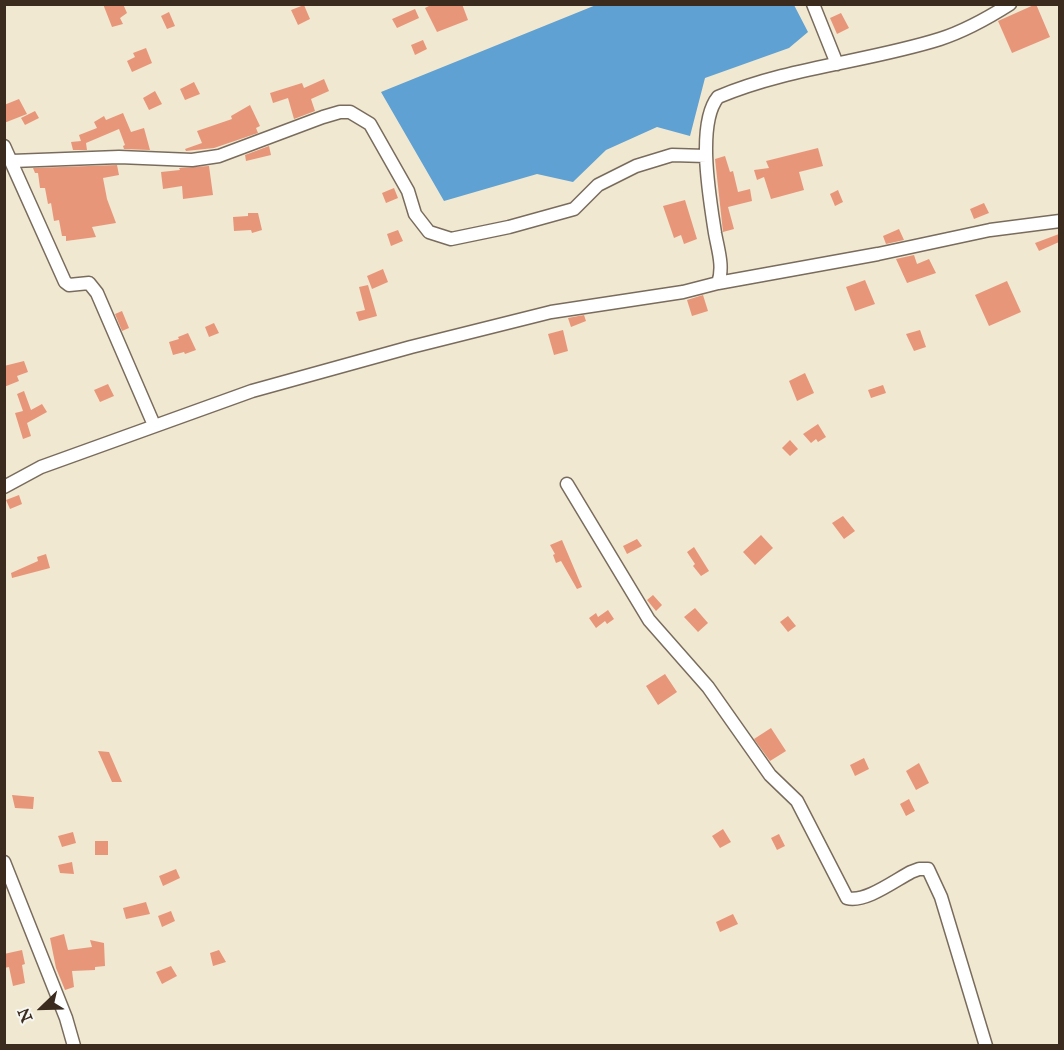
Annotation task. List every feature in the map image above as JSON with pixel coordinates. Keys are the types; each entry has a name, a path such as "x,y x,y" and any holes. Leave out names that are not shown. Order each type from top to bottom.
{"street":[{"path":"813,4 837,64"},
{"path":"718,283 722,272 710,204 706,156 710,111 718,98 789,75 942,39 985,20 1010,4"},
{"path":"12,161 119,157 192,160 219,156 323,117 340,112 350,112 370,124 408,191 415,214 429,232 451,239 509,227 574,209 598,185 636,166 672,155 706,156"},
{"path":"4,146 65,282 69,285 89,283 97,293 154,425"},
{"path":"4,487 41,467 252,391 422,344 551,312 683,292 718,283 878,254 990,230 1059,221"},
{"path":"567,484 649,620 708,687 770,775 797,801 847,898 854,900 863,898 911,872 928,869 941,897 986,1046"},
{"path":"4,862 66,1018 74,1046"}],"water":[{"path":"596,5 794,5 808,32 789,48 705,78 690,136 657,127 606,150 573,182 537,174 444,201 381,92"}],"building":[{"path":"103,4 123,4 127,13 120,18 123,24 112,27"},
{"path":"433,4 462,4 468,20 437,32 425,8"},
{"path":"1036,4 1050,37 1012,53 998,21"},
{"path":"304,5 310,19 298,25 291,10"},
{"path":"415,9 419,18 397,28 392,19"},
{"path":"169,12 175,26 167,29 161,16"},
{"path":"841,13 849,28 837,34 830,18"},
{"path":"423,40 427,49 415,55 411,45"},
{"path":"146,48 152,63 132,72 127,61 135,57 133,53"},
{"path":"324,79 329,91 311,99 315,111 294,119 288,98 273,103 270,93 302,83 304,88"},
{"path":"194,82 200,94 185,100 180,89"},
{"path":"155,91 162,104 149,110 143,98"},
{"path":"19,99 27,114 4,123 4,105"},
{"path":"250,105 260,126 256,128 258,133 214,148 186,151 185,149 202,143 197,131 232,119 231,116"},
{"path":"35,111 39,118 25,125 21,118"},
{"path":"123,113 131,132 144,128 150,150 124,149 125,145 119,129 86,143 87,150 73,150 71,142 81,141 79,135 97,128 94,122 104,116 106,120"},
{"path":"269,146 271,155 246,161 245,155"},
{"path":"818,148 823,166 799,172 804,190 771,199 764,177 757,180 754,170 769,168 766,161"},
{"path":"725,156 730,172 733,171 738,192 750,189 752,201 728,207 734,229 723,232 715,159"},
{"path":"117,165 119,175 103,178 107,199 116,223 92,227 96,237 66,241 66,236 62,236 59,220 54,221 51,203 48,204 45,188 40,188 38,173 35,173 33,168"},
{"path":"209,166 213,195 183,199 182,186 163,189 161,172"},
{"path":"394,188 398,198 386,203 382,193"},
{"path":"838,190 843,202 835,206 830,194"},
{"path":"685,200 697,239 684,244 681,235 674,238 663,206"},
{"path":"984,203 989,213 974,219 970,209"},
{"path":"248,213 258,213 262,230 252,233 251,230 234,231 233,217 248,216"},
{"path":"899,229 904,240 886,244 883,236"},
{"path":"398,230 403,241 391,246 387,234"},
{"path":"1059,234 1059,242 1039,251 1035,243"},
{"path":"914,255 917,264 929,259 936,273 907,283 896,259"},
{"path":"383,269 388,282 372,289 367,276"},
{"path":"865,280 875,304 855,311 846,287"},
{"path":"1007,281 1021,312 989,326 975,295"},
{"path":"368,285 377,316 359,321 356,312 365,310 359,287"},
{"path":"703,295 708,311 692,316 687,300"},
{"path":"122,311 129,328 122,331 115,314"},
{"path":"584,315 586,321 571,327 568,318"},
{"path":"214,323 219,333 209,337 205,327"},
{"path":"563,330 568,351 554,355 548,334"},
{"path":"920,330 926,347 914,351 906,334"},
{"path":"188,333 196,350 173,355 169,342"},
{"path":"24,361 28,372 17,376 19,381 4,387 4,366"},
{"path":"805,373 814,393 797,401 789,381"},
{"path":"108,384 114,396 100,402 94,390"},
{"path":"883,385 886,393 871,398 868,390"},
{"path":"24,391 31,410 42,404 47,412 27,423 31,436 23,439 15,413 23,411 17,394"},
{"path":"818,424 826,437 818,442 816,439 811,443 803,434"},
{"path":"790,440 798,449 790,456 782,448"},
{"path":"19,495 22,504 10,509 6,500"},
{"path":"843,516 855,531 844,539 832,523"},
{"path":"761,535 773,548 755,565 743,552"},
{"path":"637,539 642,546 627,554 623,546"},
{"path":"562,540 582,587 577,589 561,561 556,563 553,555 555,554 550,545"},
{"path":"694,547 709,571 701,576 693,566 695,564 687,552"},
{"path":"46,554 50,568 12,578 11,573 38,561 37,557"},
{"path":"653,595 662,605 656,611 647,600"},
{"path":"695,608 708,623 698,632 684,617"},
{"path":"608,610 614,619 607,624 605,621 596,628 589,618 596,613 598,617"},
{"path":"788,616 796,626 788,632 780,622"},
{"path":"665,674 677,692 658,705 646,686"},
{"path":"771,728 786,751 770,761 754,739"},
{"path":"98,751 109,752 122,782 112,782"},
{"path":"864,758 869,769 855,776 850,765"},
{"path":"919,763 929,783 916,790 906,771"},
{"path":"12,795 34,797 33,809 15,808"},
{"path":"909,799 915,811 906,816 900,804"},
{"path":"723,829 731,842 720,848 712,836"},
{"path":"73,832 76,843 62,847 58,836"},
{"path":"779,834 785,846 777,850 771,838"},
{"path":"95,841 108,841 108,855 95,855"},
{"path":"72,862 74,874 60,873 58,865"},
{"path":"176,869 180,878 163,886 159,876"},
{"path":"146,902 150,914 126,919 123,908"},
{"path":"171,911 175,921 162,927 158,916"},
{"path":"733,914 738,924 720,932 716,922"},
{"path":"64,934 68,950 92,947 90,940 104,943 105,966 95,967 95,970 72,971 74,987 65,990 56,968 50,938"},
{"path":"22,950 25,983 13,986 9,967 4,968 4,954"},
{"path":"219,950 226,962 213,966 210,953"},
{"path":"171,966 177,976 162,984 156,972"}]}
